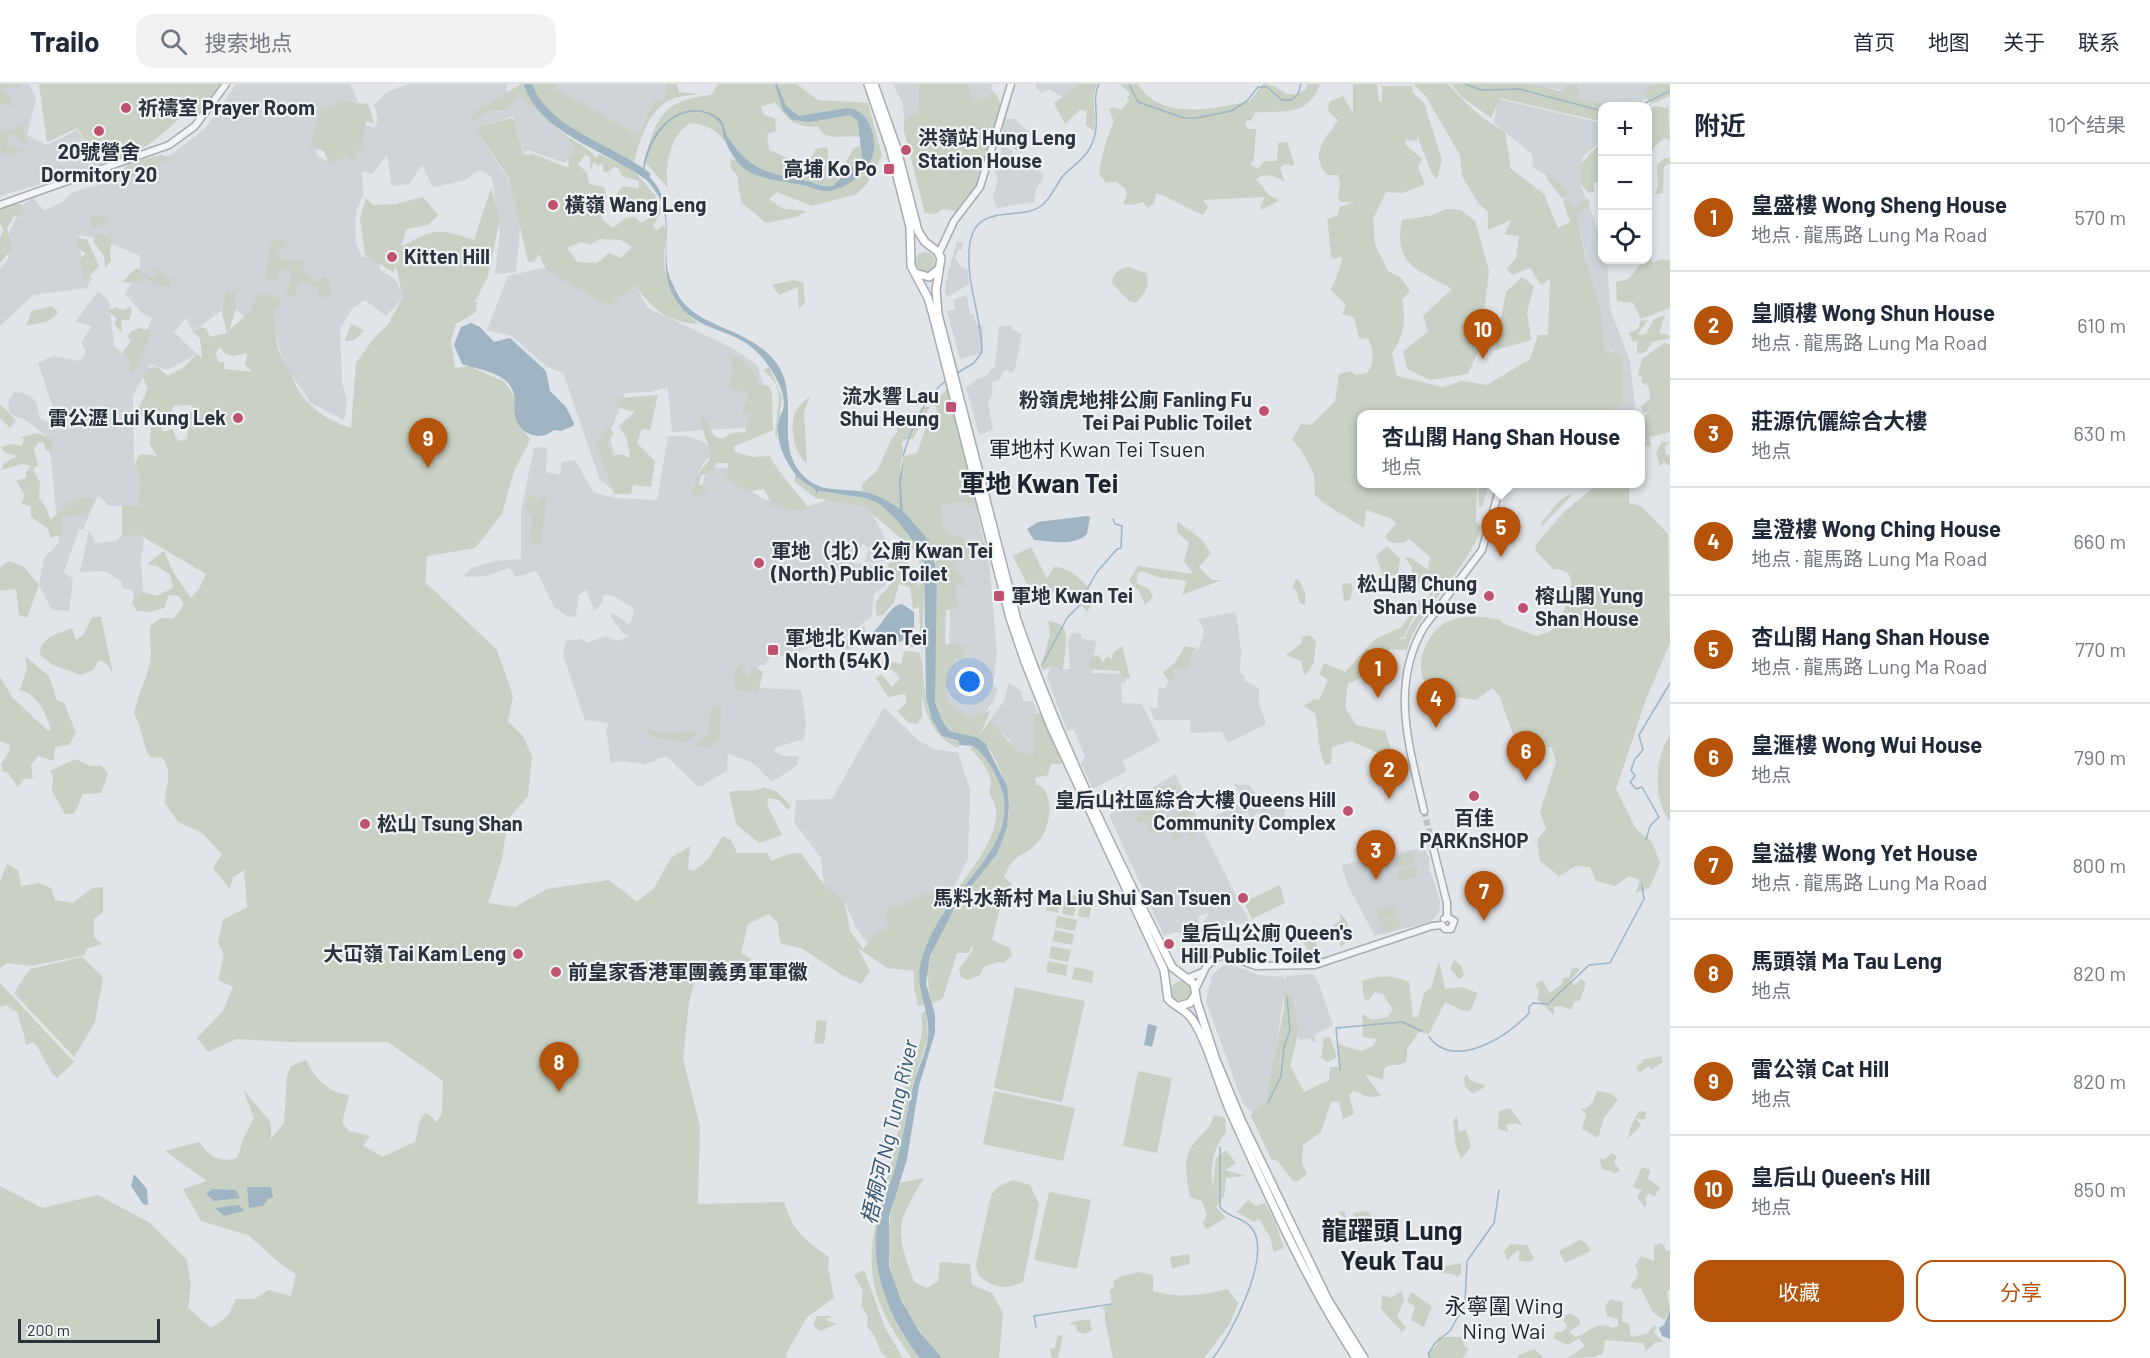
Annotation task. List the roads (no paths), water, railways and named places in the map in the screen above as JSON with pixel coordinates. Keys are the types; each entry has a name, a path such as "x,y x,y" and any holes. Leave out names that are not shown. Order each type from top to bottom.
{"main road":[{"path":"868,84 890,147 910,226 910,258 914,272 928,298 951,372 1017,620 1033,665 1113,844 1172,967 1196,992 1216,1060 1242,1122 1328,1300 1364,1358"},
{"path":"874,84 896,146 918,231 939,253 940,267 936,304 951,372"},
{"path":"910,258 918,248 931,247"},
{"path":"914,272 929,277 940,267"},
{"path":"955,387 1010,618 1026,667 1055,737 1160,959 1168,983 1168,999 1179,1006 1196,1025 1222,1093 1251,1156 1322,1302 1356,1358"},
{"path":"1168,983 1184,977"},
{"path":"1179,1006 1190,1003 1196,992"}],"street":[{"path":"0,205 169,145 195,126 226,84"},
{"path":"939,253 954,221 980,186 1011,84"},
{"path":"1424,811 1404,715 1407,672 1414,646 1424,627 1482,550 1500,488"},
{"path":"1196,992 1203,972 1215,958 1225,955 1262,967 1320,964 1442,925 1447,917 1447,903 1433,847"},
{"path":"1442,925 1447,930 1454,927 1454,921 1447,917"},
{"path":"1184,977 1203,972"}],"water":[{"path":"775,84 786,106 799,116 848,108 863,115 868,121 873,138 874,147 870,163 850,182 831,191 760,176 746,170 736,160 728,148 722,126 717,120 700,112 688,112 669,122 661,130 646,161 644,172 661,193 665,205 666,229 661,201 656,191 638,170 643,171 649,145 666,122 689,110 702,111 716,116 737,150 754,165 771,173 822,186 833,186 862,158 858,121 850,115 810,122 792,120 783,110"},
{"path":"666,254 669,276 684,304 708,321 752,342 765,351 777,364 784,378 787,393 788,439 791,453 796,467 807,479 827,488 869,493 900,509 899,479 904,456 901,485 903,511 929,541 937,572 935,702 943,722 950,731 978,738 985,743 1007,786 1009,805 1007,827 997,854 955,907 930,956 926,984 935,1014 935,1033 919,1086 907,1159 889,1217 889,1266 901,1300 919,1331 942,1358 920,1358 892,1313 885,1297 877,1262 877,1227 896,1166 913,1086 928,1038 919,972 921,962 930,936 939,920 988,855 996,840 1005,809 1003,792 986,758 973,746 959,745 959,741 942,736 932,720 926,698 924,563 918,547 896,519 880,504 866,498 818,491 815,498 816,490 797,477 795,480 796,475 784,456 779,440 778,425 784,399 776,378 754,349 704,324 681,307 672,293 666,272"},
{"path":"471,323 480,327 494,342 510,338 546,371 550,391 566,407 574,423 573,426 561,431 554,430 543,436 525,432 517,422 514,396 509,384 494,374 462,364 454,345 461,327"},
{"path":"1090,517 1087,534 1076,541 1034,540 1027,529 1038,522"},
{"path":"902,604 914,612 914,647 909,646 909,638 900,642 892,641 889,632 883,640 880,639 880,633 874,641 868,640 867,636 877,628 892,609"},
{"path":"1148,1024 1157,1026 1152,1047 1144,1045"},
{"path":"134,1174 147,1189 148,1205 143,1204 131,1186"},
{"path":"247,1187 271,1187 273,1198 269,1198 263,1206 249,1208"},
{"path":"213,1189 236,1190 240,1198 214,1201 206,1194"},
{"path":"239,1205 244,1211 224,1216 215,1208"},
{"path":"1670,1310 1670,1339 1662,1336 1659,1328 1664,1325"}],"waterway":[{"name":"梧桐河 Ng Tung River","path":"528,84 536,100 562,126 646,175"},
{"path":"957,373 974,363 982,352 969,265 972,236 978,225 986,219 1031,211 1041,206 1063,176 1086,154 1095,134 1096,91 1099,84"},
{"path":"1129,84 1138,102 1184,118 1231,111 1247,101 1258,87 1267,87 1282,100 1292,100 1298,94 1301,84"},
{"path":"1465,84 1481,90 1519,89 1598,110"},
{"path":"1647,102 1670,91"},
{"path":"903,456 914,425 925,405 931,395 946,381"},
{"path":"1042,665 1067,618 1083,602 1082,598 1097,572 1117,549 1121,548 1122,526 1115,524 1113,519"},
{"path":"1646,840 1650,826 1659,817 1642,787 1636,789 1630,782 1635,776 1631,770 1635,759 1643,750 1639,735 1670,683"},
{"path":"1429,1037 1440,1046 1452,1051 1480,1047 1508,1032 1519,1023 1529,1013 1529,1007 1533,1003 1548,1004 1589,965 1610,963 1644,899 1642,884"},
{"path":"1268,1103 1281,1076 1284,1047 1290,1030 1287,998"},
{"path":"1340,1070 1336,1028 1402,1022 1422,1031"},
{"path":"1213,1358 1238,1315 1253,1277 1257,1259 1257,1243 1253,1230 1220,1207 1220,1147"},
{"path":"1430,1358 1428,1354 1436,1342 1450,1331 1465,1304 1467,1261 1494,1223 1499,1190"},
{"path":"1036,1327 1034,1316 1112,1304"}],"tunnel":[{"path":"1424,811 1433,847"}],"place":[{"name":"祈禱室 Prayer Room","path":"126,108"},
{"name":"20號營舍 Dormitory 20","path":"99,131"},
{"name":"洪嶺站 Hung Leng Station House","path":"906,150"},
{"name":"高埔 Ko Po","path":"889,169"},
{"name":"橫嶺 Wang Leng","path":"553,205"},
{"name":"Kitten Hill","path":"392,257"},
{"name":"皇后山 Queen's Hill","path":"1483,359"},
{"name":"流水響 Lau Shui Heung","path":"951,407"},
{"name":"粉嶺虎地排公廁 Fanling Fu Tei Pai Public Toilet","path":"1264,411"},
{"name":"雷公瀝 Lui Kung Lek","path":"238,418"},
{"name":"雷公嶺 Cat Hill","path":"428,468"},
{"name":"杏山閣 Hang Shan House","path":"1501,557"},
{"name":"軍地（北）公廁 Kwan Tei (North) Public Toilet","path":"759,563"},
{"name":"軍地 Kwan Tei","path":"999,596"},
{"name":"松山閣 Chung Shan House","path":"1489,596"},
{"name":"榕山閣 Yung Shan House","path":"1523,608"},
{"name":"軍地北 Kwan Tei North (54K)","path":"773,650"},
{"name":"皇盛樓 Wong Sheng House","path":"1378,698"},
{"name":"皇澄樓 Wong Ching House","path":"1436,728"},
{"name":"皇滙樓 Wong Wui House","path":"1526,781"},
{"name":"百佳 PARKnSHOP","path":"1474,796"},
{"name":"皇順樓 Wong Shun House","path":"1389,799"},
{"name":"皇后山社區綜合大樓 Queens Hill Community Complex","path":"1348,811"},
{"name":"松山 Tsung Shan","path":"365,824"},
{"name":"莊源伉儷綜合大樓","path":"1376,880"},
{"name":"馬料水新村 Ma Liu Shui San Tsuen","path":"1243,898"},
{"name":"皇溢樓 Wong Yet House","path":"1484,921"},
{"name":"皇后山公廁 Queen's Hill Public Toilet","path":"1169,944"},
{"name":"大冚嶺 Tai Kam Leng","path":"518,954"},
{"name":"前皇家香港軍團義勇軍軍徽","path":"556,972"},
{"name":"馬頭嶺 Ma Tau Leng","path":"559,1092"}],"district":[{"name":"軍地村 Kwan Tei Tsuen","path":"1097,449"},
{"name":"軍地 Kwan Tei","path":"1039,484"},
{"name":"龍躍頭 Lung Yeuk Tau","path":"1392,1246"},
{"name":"永寧圍 Wing Ning Wai","path":"1504,1318"}]}
